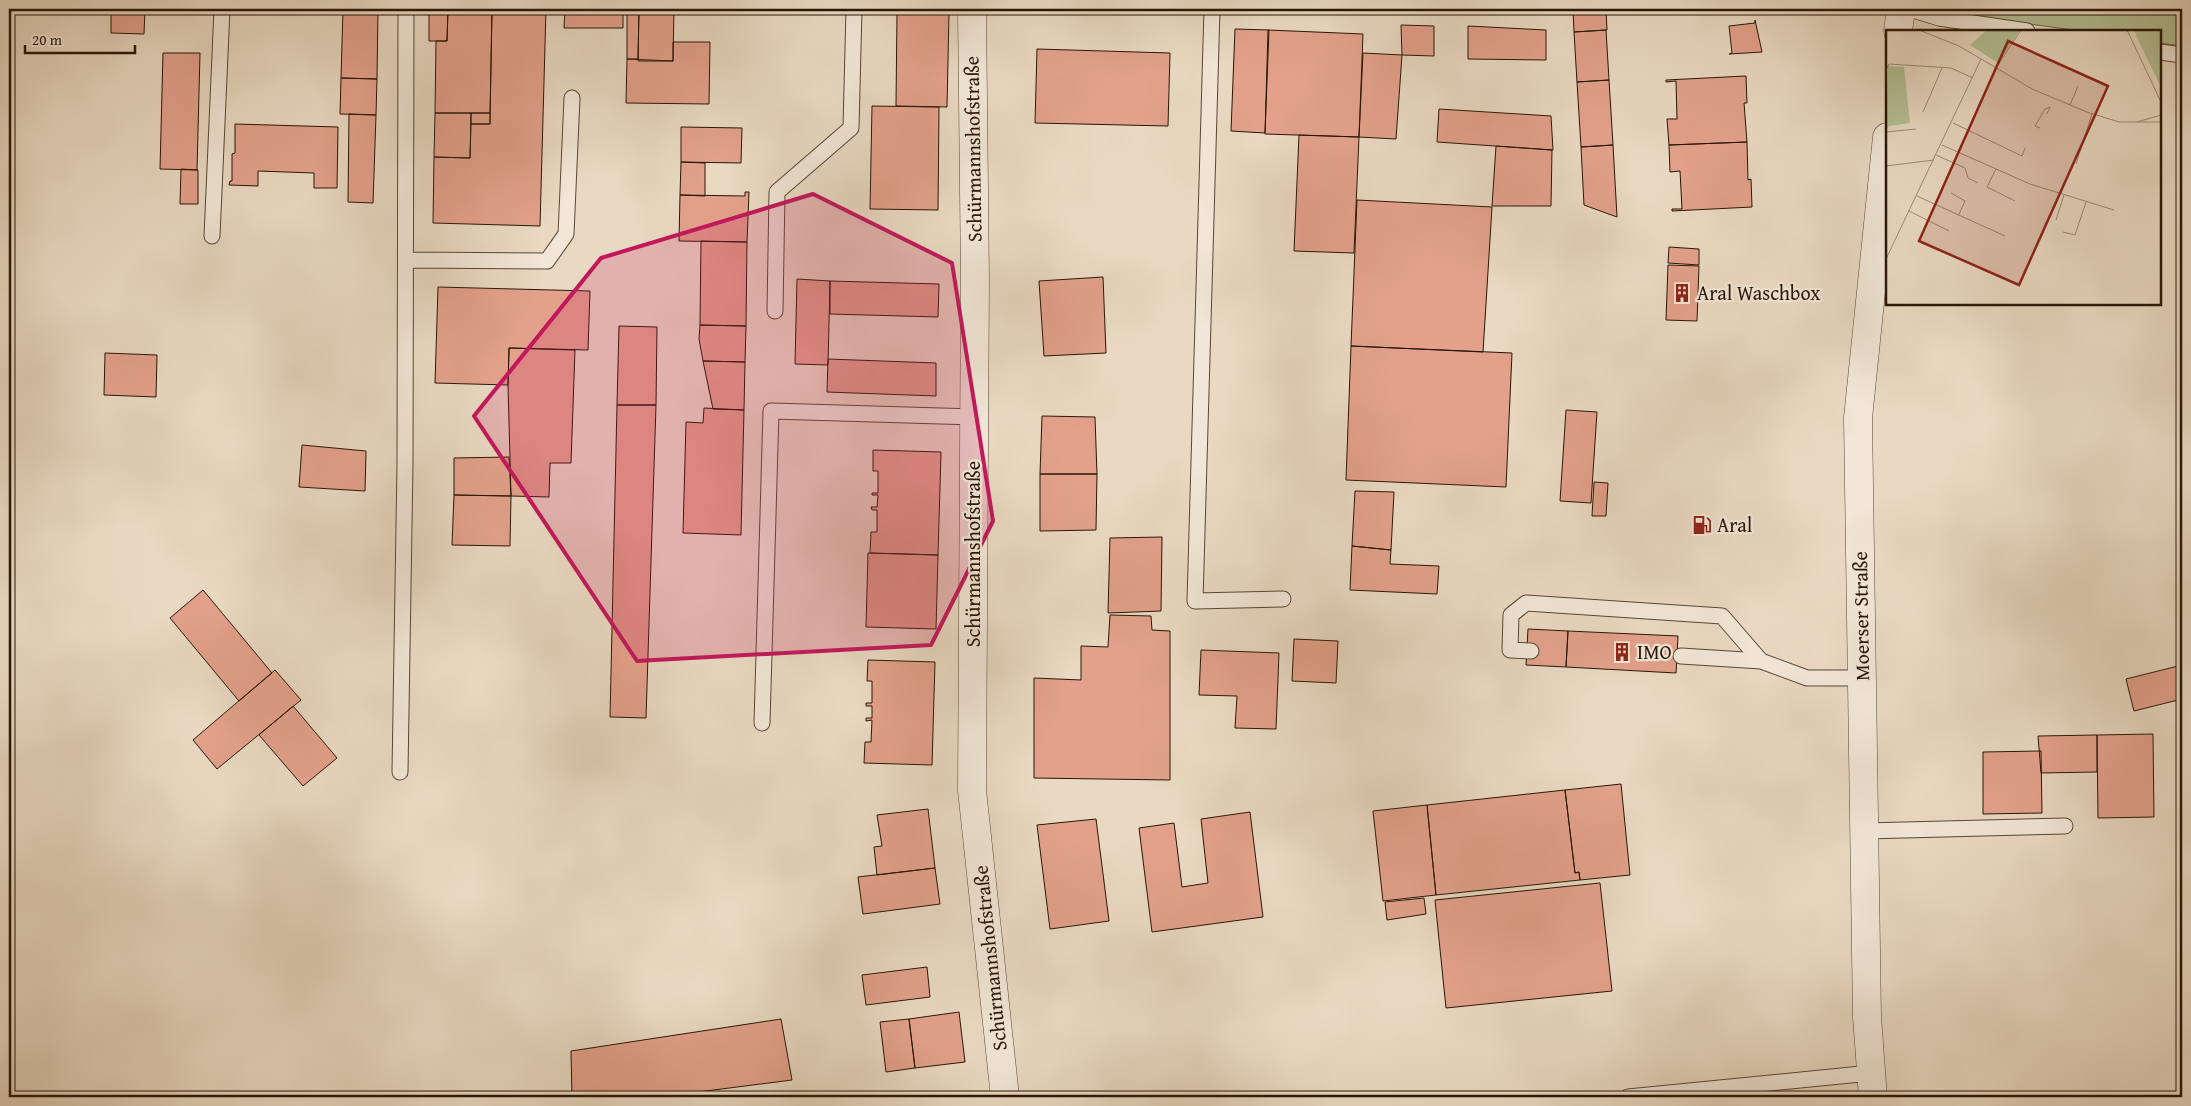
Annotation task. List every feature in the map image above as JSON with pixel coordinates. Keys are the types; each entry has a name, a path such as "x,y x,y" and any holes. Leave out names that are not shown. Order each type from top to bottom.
{"street":[{"name":"Schürmannshofstraße","path":"972,9 974,417 972,790 1005,1097"},
{"path":"1898,30 1901,9"},
{"name":"Moerser Straße","path":"1872,1085 1866,1017 1858,418 1886,147"}],"lane":[{"path":"212,236 222,9"},
{"path":"400,772 405,544 406,9"},
{"path":"775,311 777,192 851,128 854,9"},
{"path":"1212,9 1195,602 1283,599"},
{"path":"1910,9 1939,18 2020,30"},
{"path":"2161,52 2182,55"},
{"path":"406,260 547,261 566,234 572,98"},
{"path":"762,723 772,411 974,417"},
{"path":"1531,651 1510,650 1511,615 1526,603 1722,616 1761,661"},
{"path":"1681,656 1761,661 1807,678 1862,678"},
{"path":"1864,831 2065,826"},
{"path":"1628,1097 1872,1085"}],"highlighted area":[{"path":"813,194 952,263 993,521 931,645 637,661 474,416 601,258"}],"green space":[{"path":"1956,9 2182,9 2182,46 2161,43 2161,30 2073,30 1958,13"}],"building":[{"path":"111,9 145,9 144,34 111,33"},
{"path":"343,9 378,9 377,79 341,78"},
{"path":"429,9 448,9 447,41 429,41"},
{"path":"448,9 492,9 490,113 435,113 436,41 447,41"},
{"path":"492,9 546,9 540,226 433,223 434,157 470,158 471,124 490,124"},
{"path":"565,9 623,9 623,28 564,28"},
{"path":"627,9 639,9 638,59 627,59"},
{"path":"639,9 674,9 673,61 638,61"},
{"path":"897,9 949,9 949,13 897,12"},
{"path":"1573,9 1606,9 1607,30 1574,32"},
{"path":"897,12 949,13 947,107 896,106"},
{"path":"1755,20 1762,52 1729,54 1732,53 1729,26 1755,23"},
{"path":"1401,25 1434,26 1434,56 1402,55"},
{"path":"1468,26 1546,30 1546,60 1468,59"},
{"path":"1235,29 1269,30 1265,133 1231,131"},
{"path":"1268,30 1363,34 1359,137 1265,134"},
{"path":"1606,30 1609,80 1577,82 1574,32"},
{"path":"673,42 710,42 709,104 626,103 627,59 673,61"},
{"path":"1037,49 1170,53 1168,126 1035,123"},
{"path":"163,53 200,53 197,170 160,169"},
{"path":"1363,53 1402,55 1396,139 1359,137"},
{"path":"1746,76 1747,103 1744,103 1747,142 1669,145 1667,119 1677,119 1676,81 1666,82 1666,80"},
{"path":"341,78 377,79 376,115 340,114"},
{"path":"1609,80 1613,145 1581,147 1577,82"},
{"path":"872,106 939,107 938,210 870,209"},
{"path":"1439,109 1551,116 1553,150 1437,142"},
{"path":"435,113 471,113 470,158 434,157"},
{"path":"471,113 490,113 490,124 471,124"},
{"path":"349,114 376,115 373,203 348,202"},
{"path":"235,124 338,127 337,188 314,188 314,173 258,171 258,186 229,185 230,181 232,181 232,154 235,153"},
{"path":"681,127 742,128 741,163 681,162"},
{"path":"1299,135 1359,137 1354,253 1294,251"},
{"path":"1747,142 1748,180 1751,179 1752,207 1672,211 1672,209 1682,209 1680,171 1670,172 1669,145"},
{"path":"1613,145 1617,217 1584,205 1581,147"},
{"path":"1496,146 1552,150 1551,206 1492,206"},
{"path":"681,162 705,163 705,196 680,195"},
{"path":"181,169 198,170 198,204 180,204"},
{"path":"745,192 749,192 747,242 679,241 680,195 745,196"},
{"path":"1357,200 1492,207 1483,352 1351,346"},
{"path":"701,241 747,242 746,326 700,325"},
{"path":"1669,247 1699,249 1699,265 1668,263"},
{"name":"Aral Waschbox","path":"1668,265 1699,266 1697,321 1666,320"},
{"path":"1103,277 1106,353 1044,356 1039,281"},
{"path":"797,279 830,281 828,365 795,364"},
{"path":"830,281 939,284 938,317 830,314"},
{"path":"438,287 590,291 588,350 509,348 508,385 435,383"},
{"path":"700,325 746,326 745,362 703,361 699,339"},
{"path":"619,326 657,327 656,405 617,405"},
{"path":"1351,346 1512,353 1506,487 1346,480"},
{"path":"509,348 575,350 571,463 550,463 549,497 511,496"},
{"path":"105,353 157,355 156,397 104,395"},
{"path":"828,359 936,363 936,396 827,392"},
{"path":"703,361 745,362 744,410 713,409"},
{"path":"617,405 656,405 646,718 610,717"},
{"path":"704,408 744,410 741,535 683,533 686,422 703,423"},
{"path":"1566,410 1597,412 1591,503 1560,501"},
{"path":"1042,416 1095,417 1097,474 1040,474"},
{"path":"302,445 366,451 365,491 299,487"},
{"path":"873,450 941,452 938,555 870,553 871,532 877,532 877,510 872,510 871,507 877,507 878,495 872,495 872,493 878,493 878,471 873,471"},
{"path":"509,457 511,496 454,495 454,458"},
{"path":"1040,474 1097,474 1096,530 1040,531"},
{"path":"1594,482 1608,483 1606,516 1592,516"},
{"path":"1355,491 1394,492 1391,550 1352,546"},
{"path":"454,495 511,496 510,546 452,545"},
{"path":"1162,537 1161,611 1108,613 1110,538"},
{"path":"1352,546 1391,550 1390,564 1439,566 1437,594 1350,590"},
{"path":"868,553 938,555 936,629 866,627"},
{"path":"203,590 272,673 239,701 170,618"},
{"path":"1110,615 1151,616 1152,630 1170,631 1170,780 1034,778 1034,678 1081,680 1081,646 1108,647"},
{"path":"1528,629 1568,631 1566,667 1526,665"},
{"name":"IMO","path":"1568,631 1678,636 1676,673 1566,667"},
{"path":"1294,639 1338,641 1336,683 1292,681"},
{"path":"1201,650 1279,653 1276,729 1235,728 1237,696 1199,695"},
{"path":"868,660 935,662 932,765 864,763 865,742 871,742 872,720 866,721 866,718 872,718 872,706 866,706 866,703 872,703 872,681 867,681"},
{"path":"2182,665 2182,699 2134,711 2126,679"},
{"path":"275,670 301,700 217,769 193,740"},
{"path":"293,706 337,758 303,786 259,735"},
{"path":"2153,734 2154,817 2098,818 2097,735"},
{"path":"2097,735 2097,772 2041,773 2038,736"},
{"path":"2041,751 2042,813 1983,814 1983,752"},
{"path":"1621,784 1630,875 1580,880 1579,872 1575,873 1565,790"},
{"path":"1565,790 1575,873 1579,872 1580,880 1436,895 1427,805"},
{"path":"1427,805 1436,895 1383,901 1373,811"},
{"path":"928,809 935,868 877,875 874,847 882,846 877,815"},
{"path":"1250,812 1263,917 1152,932 1139,828 1174,823 1182,887 1208,883 1201,819"},
{"path":"1096,819 1109,921 1050,929 1037,825"},
{"path":"935,868 940,904 863,914 858,877"},
{"path":"1600,883 1612,991 1446,1008 1435,900"},
{"path":"1424,898 1426,914 1387,920 1385,902"},
{"path":"927,967 930,997 866,1005 862,975"},
{"path":"959,1012 965,1062 915,1068 909,1019"},
{"path":"781,1019 792,1080 659,1097 572,1097 571,1051"},
{"path":"909,1019 915,1068 886,1072 880,1022"}],"place":[{"name":"Aral Waschbox","path":"1682,293"},
{"name":"Aral","path":"1702,525"},
{"name":"IMO","path":"1622,652"}]}
